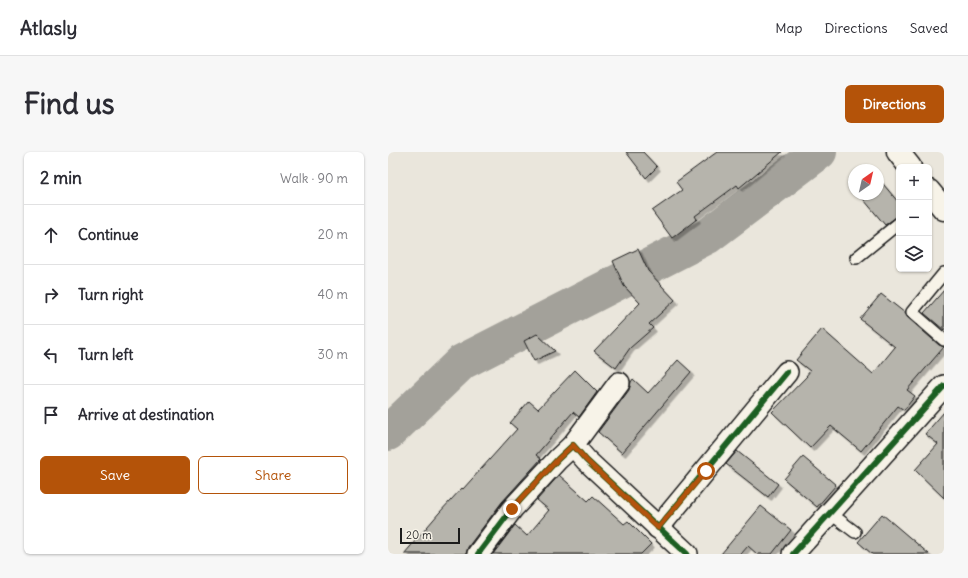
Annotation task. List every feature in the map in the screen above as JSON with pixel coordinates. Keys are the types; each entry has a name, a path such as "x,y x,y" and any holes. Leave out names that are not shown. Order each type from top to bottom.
{"main road":[{"path":"898,152 908,164"}],"street":[{"path":"658,528 787,372"},
{"path":"478,554 512,509 573,445 619,383"},
{"path":"793,554 944,386"},
{"path":"573,445 586,460 687,554"}],"lane":[{"path":"856,258 896,226"},
{"path":"944,273 912,312 944,340"},
{"path":"830,513 855,532"}],"building":[{"path":"626,152 643,152 657,167 646,178"},
{"path":"717,152 782,152 739,188 737,185 695,216 697,219 672,238 652,211 682,190 676,182"},
{"path":"884,185 896,199 896,218 885,225 864,200 884,200"},
{"path":"638,249 648,271 675,300 649,324 653,328 630,348 616,368 594,351 640,303 624,286 613,261"},
{"path":"944,290 944,330 924,313"},
{"path":"881,294 905,313 907,317 939,345 944,347 907,390 915,396 904,410 898,406 861,451 831,426 810,448 772,412 807,376 810,371 796,360 822,329 873,374 895,347 860,319"},
{"path":"537,334 555,351 534,361 524,341"},
{"path":"678,360 691,372 622,453 598,432 629,390 633,379 648,393"},
{"path":"575,370 597,392 579,417 573,412 536,455 541,459 502,502 468,547 466,554 404,554 439,513 462,488 463,489 517,429 510,423 529,401 538,409"},
{"path":"944,412 944,498 915,470 938,444 925,434"},
{"path":"737,451 778,484 768,497 726,464"},
{"path":"803,457 836,485 817,507 784,479"},
{"path":"559,475 588,501 593,496 624,524 628,521 651,544 641,554 493,554 515,525 527,536 549,510 537,500"},
{"path":"761,506 791,530 772,554 757,554 748,546 741,554 721,554"},
{"path":"882,514 929,554 872,554 858,542"}],"waterway":[{"path":"388,433 462,362 708,236 819,152"}],"cycle path":[{"path":"658,528 787,372"},
{"path":"793,554 944,386"},
{"path":"478,554 512,509 573,445 586,460 687,554"}],"route":[{"path":"512,509 573,445 586,460 658,528 706,471"}]}
